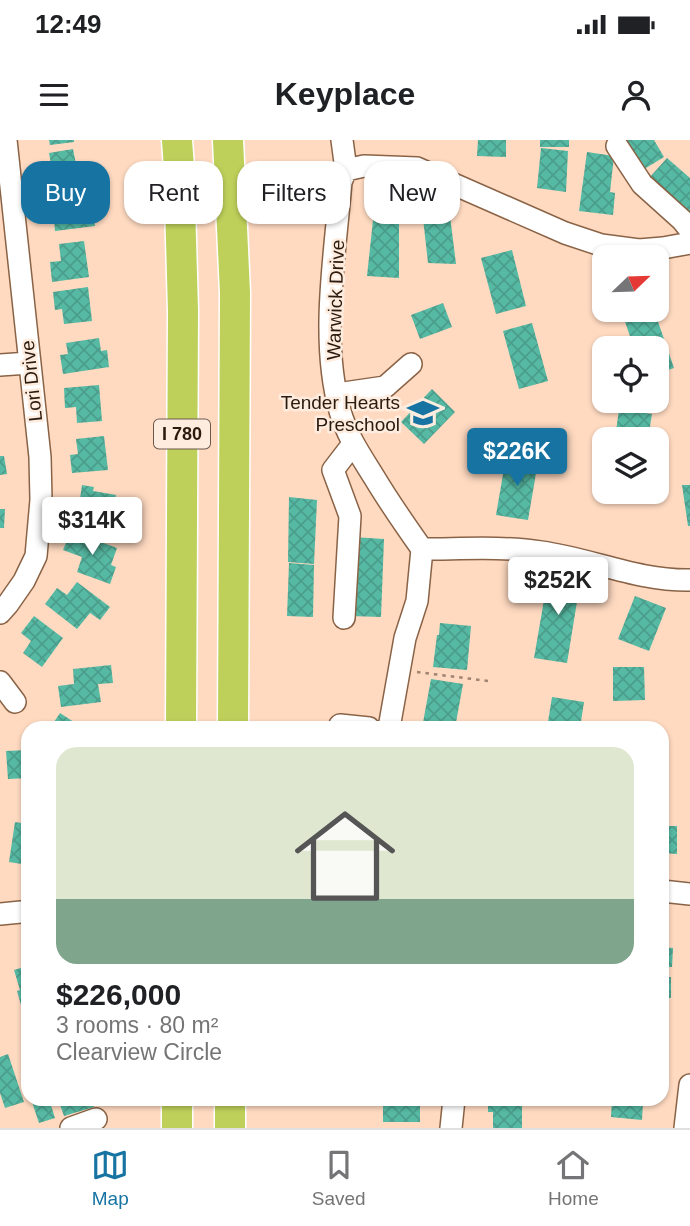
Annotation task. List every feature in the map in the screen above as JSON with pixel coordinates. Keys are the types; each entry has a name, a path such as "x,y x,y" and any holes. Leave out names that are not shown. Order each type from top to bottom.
{"highway":[{"name":"I 780","path":"177,140 183,311 181,721"},
{"name":"I 780","path":"228,140 235,307 233,721"},
{"path":"232,197 236,140"},
{"path":"177,1106 177,1128"},
{"path":"230,1106 230,1128"}],"street":[{"name":"Lori Drive","path":"0,613 24,581 36,556 41,500 29,363 5,176 6,140"},
{"name":"Warwick Drive","path":"342,140 345,161"},
{"path":"617,146 642,184 690,230"},
{"path":"350,169 364,166 417,168 565,233 601,245 639,250 690,243"},
{"name":"Warwick Drive","path":"337,224 330,313 330,357 340,411 353,444 422,549"},
{"path":"0,365 29,363"},
{"path":"337,394 385,387 411,364"},
{"path":"344,618 350,516 333,470 353,444"},
{"path":"390,721 405,638 417,601 422,549 516,549 542,552 654,578 690,580"},
{"path":"0,682 16,702"},
{"path":"669,892 690,894"},
{"path":"685,1128 690,1085"},
{"path":"451,1128 453,1106"},
{"path":"71,1128 96,1119"}],"path":[{"path":"400,670 488,681"}],"building":[{"path":"49,140 74,140 74,142 50,145"},
{"path":"478,140 506,140 506,157 477,156"},
{"path":"540,140 569,140 569,147 540,147"},
{"path":"621,140 654,140 664,157 641,171"},
{"path":"541,148 568,151 566,192 537,188"},
{"path":"73,149 75,161 50,161 49,153"},
{"path":"587,152 614,156 610,192 615,193 613,215 579,211"},
{"path":"667,158 690,178 690,215 649,178"},
{"path":"54,224 95,224 95,226 55,231"},
{"path":"373,224 399,224 399,278 367,276"},
{"path":"424,224 451,224 456,264 428,263"},
{"path":"84,241 89,277 52,282 50,262 61,261 59,244"},
{"path":"512,250 526,306 496,314 481,258"},
{"path":"88,287 92,321 64,324 62,309 55,310 53,292"},
{"path":"443,303 452,327 420,339 411,315"},
{"path":"625,322 658,322 663,336 630,336"},
{"path":"532,323 548,381 519,389 503,331"},
{"path":"99,338 101,351 107,350 109,367 63,374 60,355 68,354 66,343"},
{"path":"669,354 674,368 669,370"},
{"path":"99,385 102,421 77,423 76,407 65,408 64,388"},
{"path":"432,389 455,412 424,444 401,422"},
{"path":"618,413 652,414 650,427 617,427"},
{"path":"104,436 108,470 72,473 70,455 78,454 76,439"},
{"path":"0,456 4,456 7,474 0,475"},
{"path":"506,457 538,462 528,520 496,515"},
{"path":"82,485 94,487 93,491 116,495 114,505 120,506 118,524 71,516 73,498 80,499"},
{"path":"682,485 690,485 690,526 688,526"},
{"path":"289,497 317,500 314,564 288,562"},
{"path":"0,509 5,509 4,528 0,528"},
{"path":"71,531 117,548 111,565 116,567 110,584 77,572 82,557 63,550"},
{"path":"353,537 384,539 381,617 350,616"},
{"path":"289,563 314,565 313,617 287,616"},
{"path":"549,571 581,577 567,663 534,658"},
{"path":"77,582 110,607 100,620 90,613 77,629 45,604 57,588 67,595"},
{"path":"635,596 666,608 649,651 618,639"},
{"path":"34,616 63,638 42,667 23,653 31,641 21,633"},
{"path":"440,623 471,626 467,670 433,667"},
{"path":"111,665 113,683 98,684 101,702 61,707 58,686 74,684 73,669"},
{"path":"613,667 644,667 645,700 613,701"},
{"path":"431,679 463,684 456,721 423,721"},
{"path":"552,697 584,702 581,721 548,721"},
{"path":"60,713 72,721 55,721"},
{"path":"21,750 21,778 8,779 6,751"},
{"path":"15,822 21,823 21,864 9,862"},
{"path":"669,826 677,826 677,854 669,853"},
{"path":"669,948 673,948 672,967 669,967"},
{"path":"21,968 21,1005 17,991 20,990 14,970"},
{"path":"669,977 671,977 669,998"},
{"path":"8,1054 21,1093 21,1103 5,1108 0,1093 0,1057"},
{"path":"33,1106 51,1106 55,1118 39,1123"},
{"path":"60,1106 94,1106 94,1107 64,1116"},
{"path":"383,1106 420,1106 420,1122 383,1122"},
{"path":"488,1106 522,1106 522,1128 493,1128 493,1112 488,1112"},
{"path":"612,1106 643,1106 642,1120 611,1117"}],"place":[{"name":"Tender Hearts Preschool","path":"423,413"}]}
